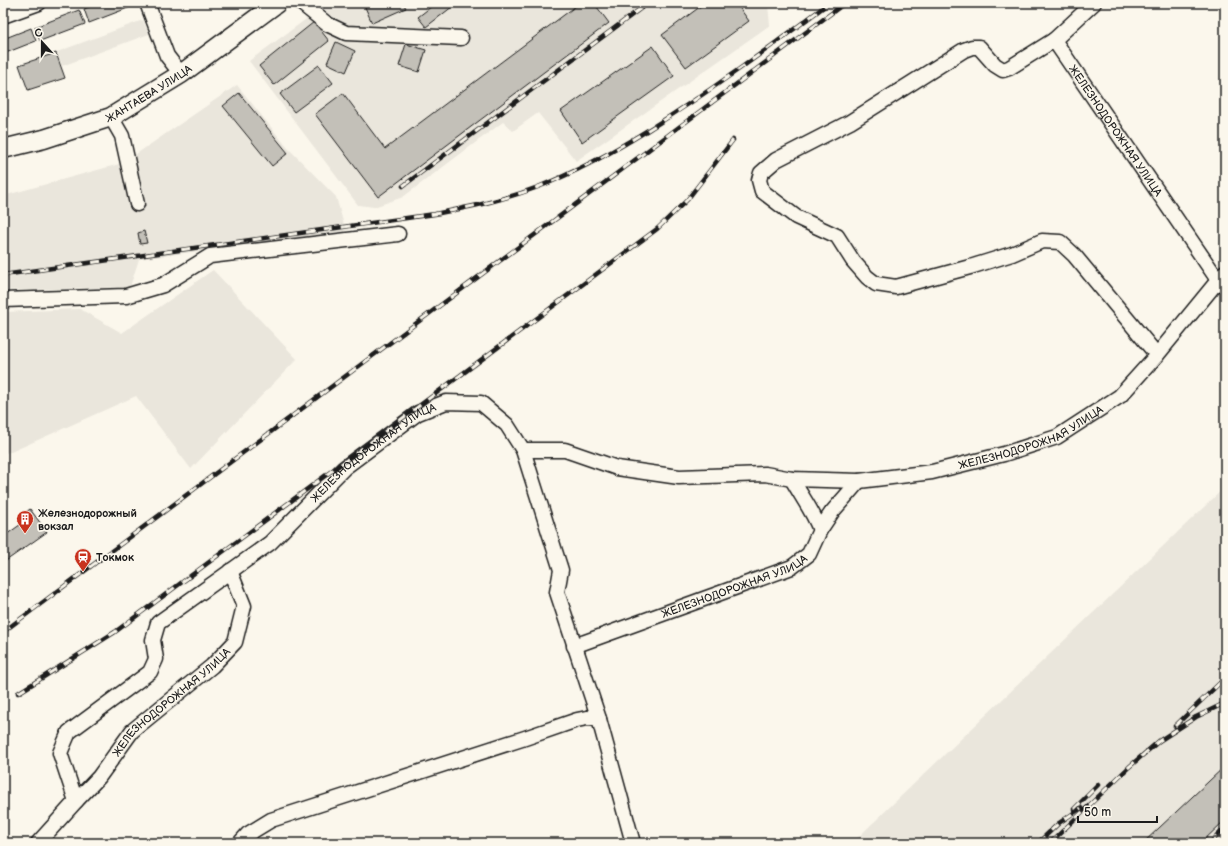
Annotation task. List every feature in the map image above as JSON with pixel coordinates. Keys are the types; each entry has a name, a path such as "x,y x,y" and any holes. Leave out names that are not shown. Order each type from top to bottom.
{"main road":[{"name":"ЖАНТАЕВА УЛИЦА","path":"3,149 44,140 112,117 181,74 277,3"}],"street":[{"path":"3,16 39,3"},
{"path":"147,3 167,56 181,74"},
{"path":"302,3 327,24 346,33 462,38"},
{"path":"1094,3 1054,40 1009,68 1003,70 995,65 979,47 972,47 964,50 850,122 776,160 761,173 759,180 762,191 796,217 837,236 853,261 867,277 876,284 896,287 998,258 1042,241 1060,242 1074,255 1157,355"},
{"name":"ЖЕЛЕЗНОДОРОЖНАЯ УЛИЦА","path":"524,450 565,450 617,468 679,477 765,474 792,479 858,481 932,472 1004,454 1057,437 1120,396 1157,355 1221,276 1054,40"},
{"path":"112,117 122,136 137,204"},
{"path":"3,300 126,296 164,285 210,256 398,234"},
{"name":"ЖЕЛЕЗНОДОРОЖНАЯ УЛИЦА","path":"76,801 60,753 69,732 150,672 156,659 153,640 158,623 270,543 344,468 418,413 446,402 481,403 507,425 524,450 561,570 557,592 599,719 633,843"},
{"path":"792,479 815,516 820,530"},
{"name":"ЖЕЛЕЗНОДОРОЖНАЯ УЛИЦА","path":"574,646 792,567 809,554 820,530 832,512 858,481"},
{"name":"ЖЕЛЕЗНОДОРОЖНАЯ УЛИЦА","path":"38,843 99,777 132,731 212,666 235,642 244,606 230,571"},
{"path":"240,843 248,834 271,820 526,738 572,721 587,718 599,719"}],"shaded area":[{"path":"328,3 771,3 768,5 770,25 576,161 538,113 513,131 503,122 403,197 374,207 358,205 249,61"},
{"path":"143,20 149,34 62,66 57,52"},
{"path":"237,85 287,147 336,197 346,232 139,259 130,287 3,291 3,196 123,163"},
{"path":"213,270 297,359 191,469 136,396 11,452 3,453 3,312 80,309 122,333"},
{"path":"1225,487 1225,843 852,843"}],"building":[{"path":"99,3 132,3 133,6 89,23 84,9"},
{"path":"376,3 403,3 406,8 372,23 365,7"},
{"path":"436,3 457,3 426,27 418,17"},
{"path":"580,3 594,3 609,23 378,197 315,114 343,93 385,149"},
{"path":"705,3 736,3 749,21 686,67 662,35"},
{"path":"79,10 85,24 40,41 35,27"},
{"path":"314,22 329,41 274,85 259,66"},
{"path":"31,28 36,41 3,54 3,39"},
{"path":"336,42 355,51 346,72 327,63"},
{"path":"406,44 426,50 419,72 399,66"},
{"path":"653,46 674,76 582,142 561,111"},
{"path":"56,53 65,78 28,90 19,65"},
{"path":"319,65 333,83 294,112 280,94"},
{"path":"239,93 288,153 272,166 223,106"},
{"path":"144,231 147,243 140,244 138,233"},
{"name":"Железнодорожный вокзал","path":"30,509 47,532 3,563 3,537 24,522 20,517"},
{"path":"1225,766 1225,820 1201,843 1143,843"}],"railway":[{"path":"403,186 648,3"},
{"path":"3,275 435,214 487,203 525,192 552,181 608,154 648,130 717,85 829,3"},
{"path":"3,632 845,3"},
{"path":"18,693 115,632 657,229 687,200 733,140"},
{"path":"1175,726 1225,678"},
{"path":"1050,843 1129,767 1159,741 1196,717 1225,703"},
{"path":"1074,809 1098,785"},
{"path":"1038,843 1059,823 1081,808"},
{"path":"1210,843 1225,828"}],"place":[{"name":"Железнодорожный вокзал","path":"25,534"},
{"name":"Токмок","path":"83,572"}]}
